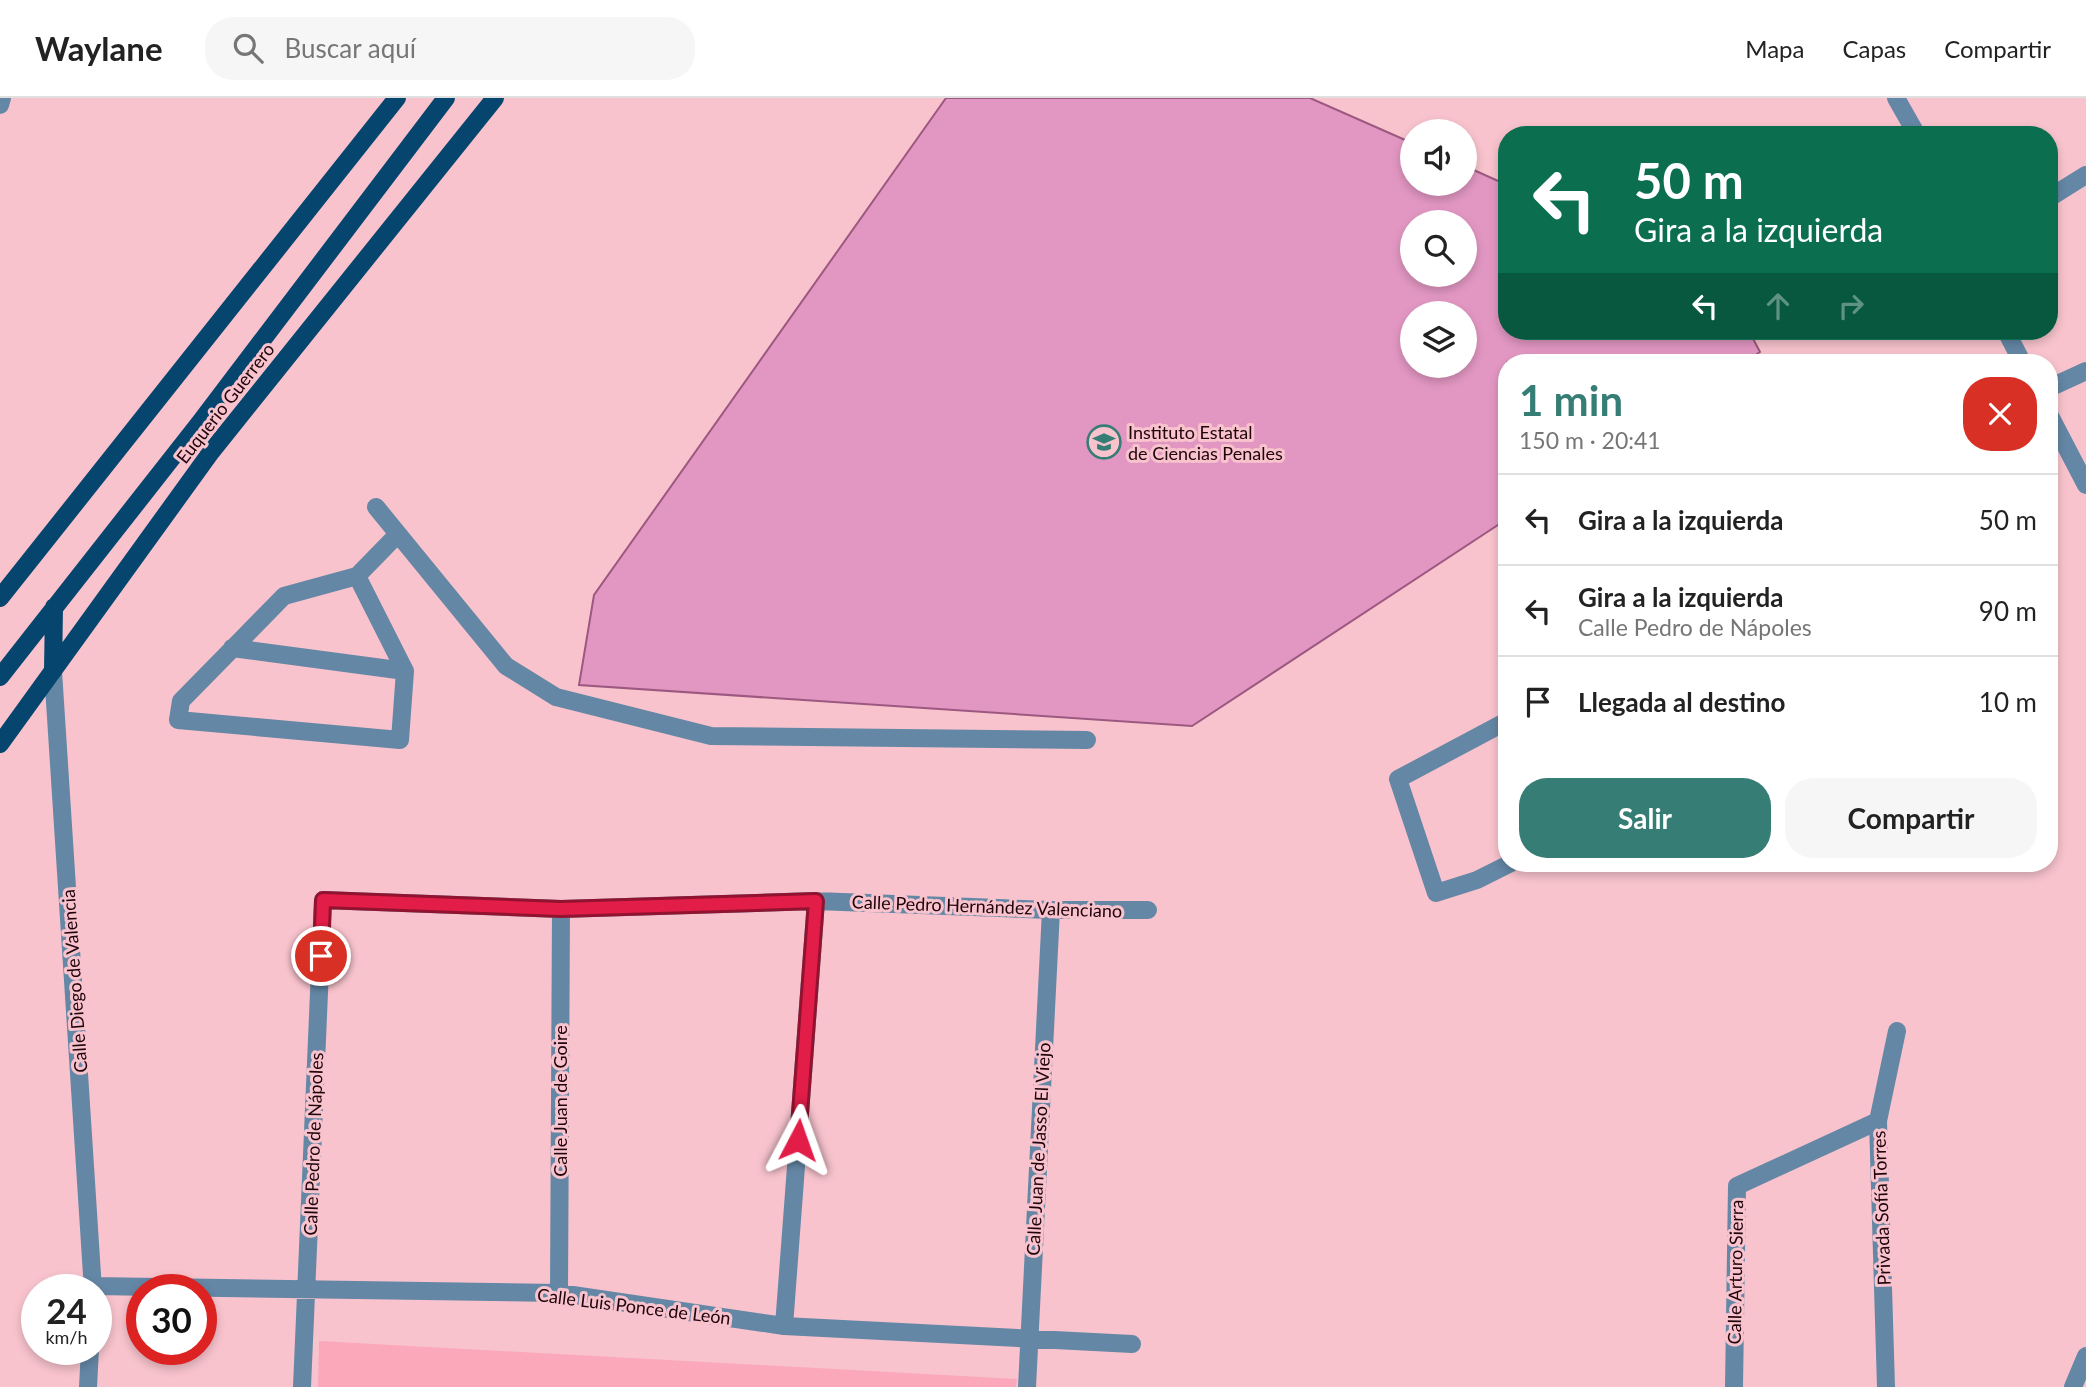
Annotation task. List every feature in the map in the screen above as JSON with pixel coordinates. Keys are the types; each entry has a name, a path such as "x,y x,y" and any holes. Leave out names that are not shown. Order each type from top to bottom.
{"main road":[{"path":"0,598 397,98"},
{"path":"0,677 201,421 446,98"},
{"name":"Euquerio Guerrero","path":"0,744 211,452 495,98"},
{"path":"201,421 211,452"},
{"path":"53,671 54,607"}],"street":[{"path":"0,105 2,98"},
{"path":"1896,98 1912,126"},
{"path":"2058,192 2086,175"},
{"path":"2058,384 2086,371"},
{"path":"2058,432 2086,485"},
{"path":"376,507 506,666 556,697 711,736 1087,740"},
{"path":"357,576 405,671 400,740 178,720 181,701 284,596 357,576 398,534"},
{"path":"232,648 321,662 405,671"},
{"name":"Calle Diego de Valencia","path":"53,671 92,1274"},
{"path":"1498,726 1398,779 1436,894 1498,870"},
{"name":"Calle Pedro Hernández Valenciano","path":"323,900 561,909 816,901 1051,910 1148,910"},
{"name":"Calle Pedro de Nápoles","path":"302,1387 323,900"},
{"path":"784,1326 816,901"},
{"name":"Calle Juan de Goire","path":"559,1293 561,909"},
{"name":"Calle Juan de Jasso El Viejo","path":"1027,1387 1051,910"},
{"name":"Privada Sofía Torres","path":"1886,1387 1878,1121 1897,1031"},
{"name":"Calle Arturo Sierra","path":"1734,1387 1737,1186 1878,1121"},
{"name":"Calle Luis Ponce de León","path":"112,1288 559,1293 784,1326 1132,1343"},
{"path":"2073,1387 2086,1356"},
{"path":"88,1387 89,1365"}],"shaded area":[{"path":"319,1341 1017,1379 1016,1387 318,1387"}],"building":[{"name":"Instituto Estatal de Ciencias Penales","path":"946,98 1310,98 1400,138 1400,196 1477,196 1477,171 1498,181 1498,340 1754,340 1760,352 1757,354 1498,354 1498,525 1192,726 579,685 594,595"}],"place":[{"name":"Instituto Estatal de Ciencias Penales","path":"1104,442"}],"route":[{"path":"321,956 323,900 561,909 816,901 798,1140"}]}
